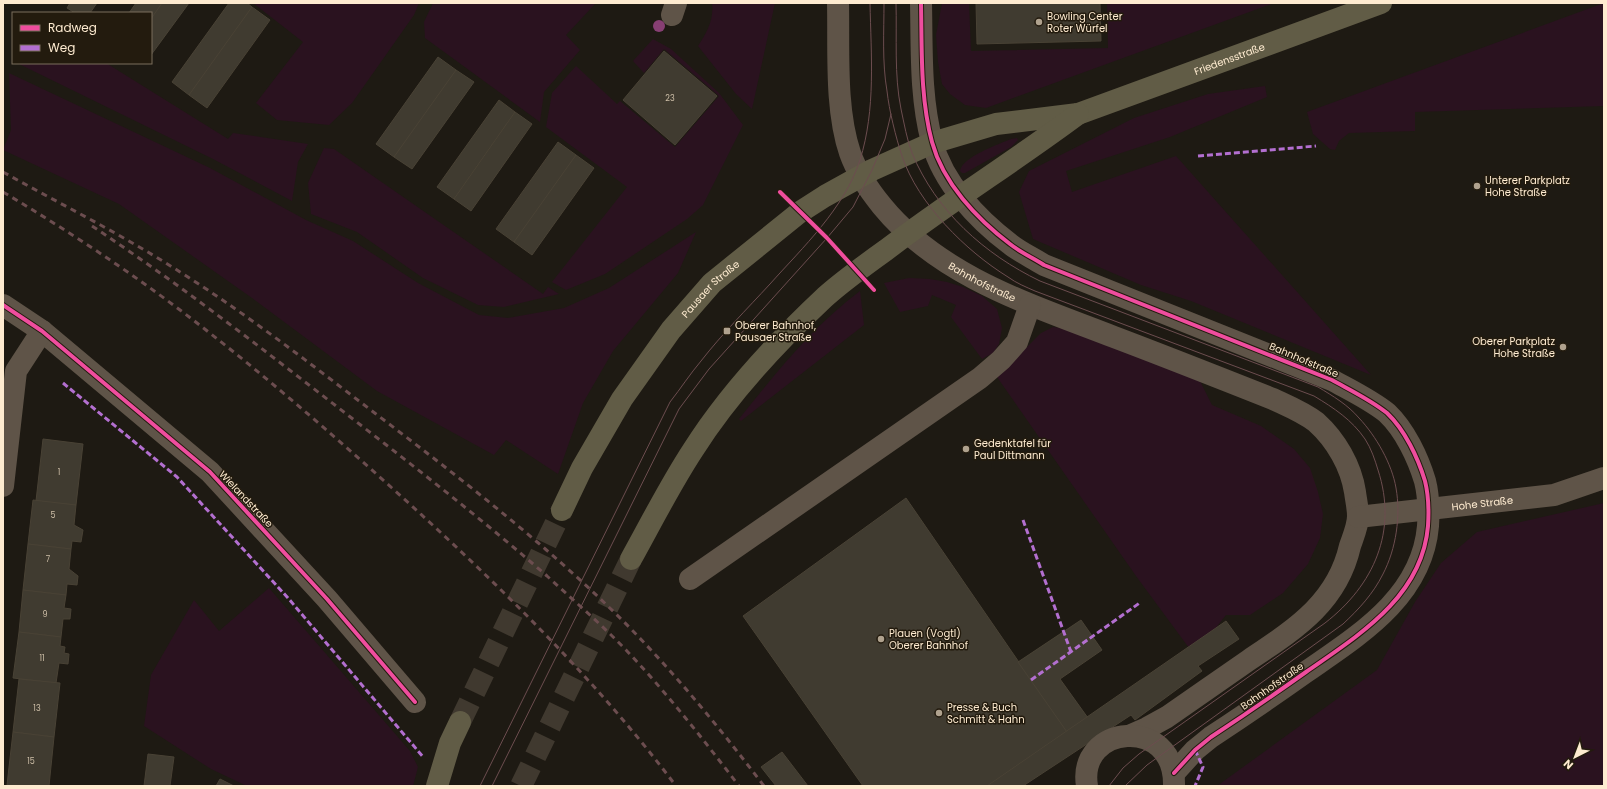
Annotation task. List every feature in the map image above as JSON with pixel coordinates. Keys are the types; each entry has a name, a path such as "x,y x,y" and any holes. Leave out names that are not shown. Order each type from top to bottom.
{"main road":[{"name":"Friedensstraße","path":"932,143 996,124 1078,114 1381,3"},
{"name":"Friedensstraße","path":"960,196 1024,154 1078,114"},
{"name":"Pausaer Straße","path":"562,510 582,468 622,399 671,330 712,283 800,212 860,176 932,143"},
{"path":"631,559 693,450 720,410 760,362 826,296 907,234 960,196"},
{"path":"437,786 450,743 460,722"}],"street":[{"name":"Bahnhofstraße","path":"838,3 841,109 846,139 860,176 876,200 907,234 934,255 961,272 1030,304 1267,396 1298,410 1315,422 1330,437 1342,456 1353,481 1358,517 1347,562 1336,584 1322,603 1307,618 1287,634 1167,717 1131,735 1117,737 1104,743 1094,753 1089,762 1082,784"},
{"name":"Bahnhofstraße","path":"921,3 922,74 932,143 948,178 960,196 985,223 1011,245 1044,265 1332,380 1387,414 1405,436 1418,459 1427,488 1430,508 1427,542 1418,565 1404,592 1361,634 1211,737 1195,750 1173,779"},
{"path":"690,579 980,378 1001,360 1016,342 1030,304"},
{"name":"Wielandstraße","path":"3,305 42,331 210,472 327,599 415,702"},
{"path":"3,486 16,371 42,331"},
{"name":"Hohe Straße","path":"1358,517 1554,495 1604,478"},
{"path":"1131,735 1142,737 1155,743 1165,752 1170,760 1173,779"}],"shaded area":[{"path":"253,3 419,3 414,15 352,103 329,125 277,120 256,103 303,42"},
{"path":"433,3 596,3 566,35 580,50 544,92 540,122 425,38 424,22"},
{"path":"712,3 775,3 752,109 736,94 698,46 711,20"},
{"path":"942,3 969,3 971,51 1108,48 1107,3 1274,3 986,108 965,105 950,94 942,84 938,62 936,35"},
{"path":"1604,3 1604,106 1415,112 1415,131 1349,133 1339,141 1335,150 1330,149 1313,134 1307,112"},
{"path":"653,39 671,49 719,93 743,125 703,205 687,219 605,274 566,290 552,282 627,187 546,127 552,93 576,66 617,104 620,101 675,147 719,96 664,49 644,73 633,61"},
{"path":"19,64 108,64 228,139 233,133 308,144 298,162 292,201 213,159"},
{"path":"9,73 210,168 306,220 353,241 418,283 479,315 508,318 564,308 609,288 696,232 678,273 613,351 583,403 558,474 506,440 494,455 377,391 252,298 119,204 3,150 11,130"},
{"path":"1265,86 1267,97 1170,137 1066,171 1072,192 1176,156 1371,375 1191,301 1141,285 1033,239 1019,192 1029,171 1134,118 1208,94"},
{"path":"1017,138 1018,140 1011,147 965,173 960,171 962,166 974,156 998,144"},
{"path":"324,148 334,149 543,294 548,287 559,294 504,307 478,305 423,278 357,232 311,214 308,183"},
{"path":"909,278 930,279 963,287 982,296 997,309 1002,328 999,344 993,353 982,359 951,317 956,305 932,295 928,306 900,312 884,283"},
{"path":"860,291 864,325 741,421 739,419 795,351 826,319"},
{"path":"1053,327 1067,329 1200,381 1212,405 1261,426 1294,449 1310,468 1323,514 1320,538 1308,564 1283,593 1250,615 1226,615 1207,639 1192,652 1136,576 997,377 1041,333"},
{"path":"1604,503 1604,786 1217,786 1377,670 1415,602 1441,563 1477,532"},
{"path":"269,588 410,751 418,767 413,786 247,786 211,769 144,726 151,675 194,600 219,631"}],"building":[{"path":"70,3 97,3 91,12 73,12 67,8"},
{"path":"136,3 162,3 152,18 152,12 130,12"},
{"path":"162,3 189,3 152,54 152,18"},
{"path":"229,3 247,3 252,7 189,95 172,82"},
{"name":"Bowling Center Roter Würfel","path":"976,3 1100,3 1101,41 977,44"},
{"path":"252,7 270,20 207,108 189,95"},
{"path":"664,51 717,96 675,145 623,100"},
{"path":"438,57 456,70 394,157 376,144"},
{"path":"456,70 474,82 412,169 394,157"},
{"path":"499,100 515,112 454,199 437,187"},
{"path":"515,112 532,124 471,211 454,199"},
{"path":"558,142 576,155 514,242 496,229"},
{"path":"576,155 594,168 532,255 514,242"},
{"path":"43,439 83,444 76,505 36,501"},
{"name":"Plauen (Vogtl) Oberer Bahnhof","path":"906,498 1067,732 987,786 863,786 743,616"},
{"path":"33,500 76,505 74,525 83,530 81,542 72,541 71,549 28,544"},
{"path":"28,544 71,549 69,569 78,576 77,585 67,584 66,595 23,590"},
{"path":"23,590 66,595 64,608 71,609 70,619 63,619 61,637 19,632"},
{"path":"1081,620 1102,650 1060,679 1088,718 1067,732 1018,662"},
{"path":"1226,621 1239,639 1198,666 1202,671 1135,720 1131,715 1023,786 987,786"},
{"path":"19,632 61,637 60,646 65,647 64,653 69,654 68,664 59,663 56,683 13,678"},
{"path":"19,679 60,683 54,737 13,732"},
{"path":"13,732 54,737 49,786 7,785"},
{"path":"782,752 808,786 776,786 761,767"},
{"path":"148,754 174,757 170,786 144,786"},
{"path":"220,779 234,786 216,786"}],"tunnel":[{"path":"460,722 562,510"},
{"path":"521,786 631,559"}],"tram line":[{"path":"480,786 670,402 717,341 809,241 833,211 853,178 865,141 870,102 870,3"},
{"path":"884,3 885,80 895,133 902,156 909,174 919,192 931,209 960,240 992,266 1014,281 1028,288 1314,396 1342,415 1360,432 1369,446 1378,470 1383,493 1385,514 1383,535 1369,574 1357,592 1325,623 1139,754 1123,768 1109,786"},
{"path":"896,3 897,83 901,109 912,153 934,194 964,229 1000,258 1040,281 1318,387 1335,397 1355,413 1365,425 1387,460 1394,479 1398,510 1398,521 1394,543 1383,574 1375,588 1360,607 1343,624 1147,765 1125,786"},
{"path":"492,786 679,409 709,369 853,207 872,170 885,139 891,114"}],"railway":[{"path":"3,172 137,245 205,288 304,359 507,516 570,571 630,628 699,705 764,786"},
{"path":"3,192 95,250 184,313 290,398 392,488 468,558 541,630 611,706 676,786"},
{"path":"92,226 190,295 286,367 449,494 547,576 607,631 641,666 684,716 739,786"}],"marked path":[{"path":"1198,156 1316,146"},
{"path":"63,383 177,477 288,598 424,758"},
{"path":"1023,520 1071,652"},
{"path":"1031,680 1141,602"},
{"path":"1195,750 1203,767 1195,786"}],"cycle path":[{"path":"921,3 925,108 932,142 944,172 953,186 985,223 1014,247 1044,265 1332,380 1367,399 1387,413 1400,428 1415,454 1425,481 1429,515 1423,551 1414,574 1401,594 1385,612 1347,644 1211,737 1195,750 1174,773"},
{"path":"780,192 827,238 874,290"},
{"path":"3,305 42,331 210,472 327,599 415,702"}],"place":[{"name":"Bowling Center Roter Würfel","path":"1039,22"},
{"name":"Unterer Parkplatz Hohe Straße","path":"1477,186"},
{"name":"Oberer Bahnhof, Pausaer Straße","path":"727,331"},
{"name":"Oberer Parkplatz Hohe Straße","path":"1563,347"},
{"name":"Gedenktafel für Paul Dittmann","path":"966,449"},
{"name":"Plauen (Vogtl) Oberer Bahnhof","path":"881,639"},
{"name":"Presse & Buch Schmitt & Hahn","path":"939,713"}]}
